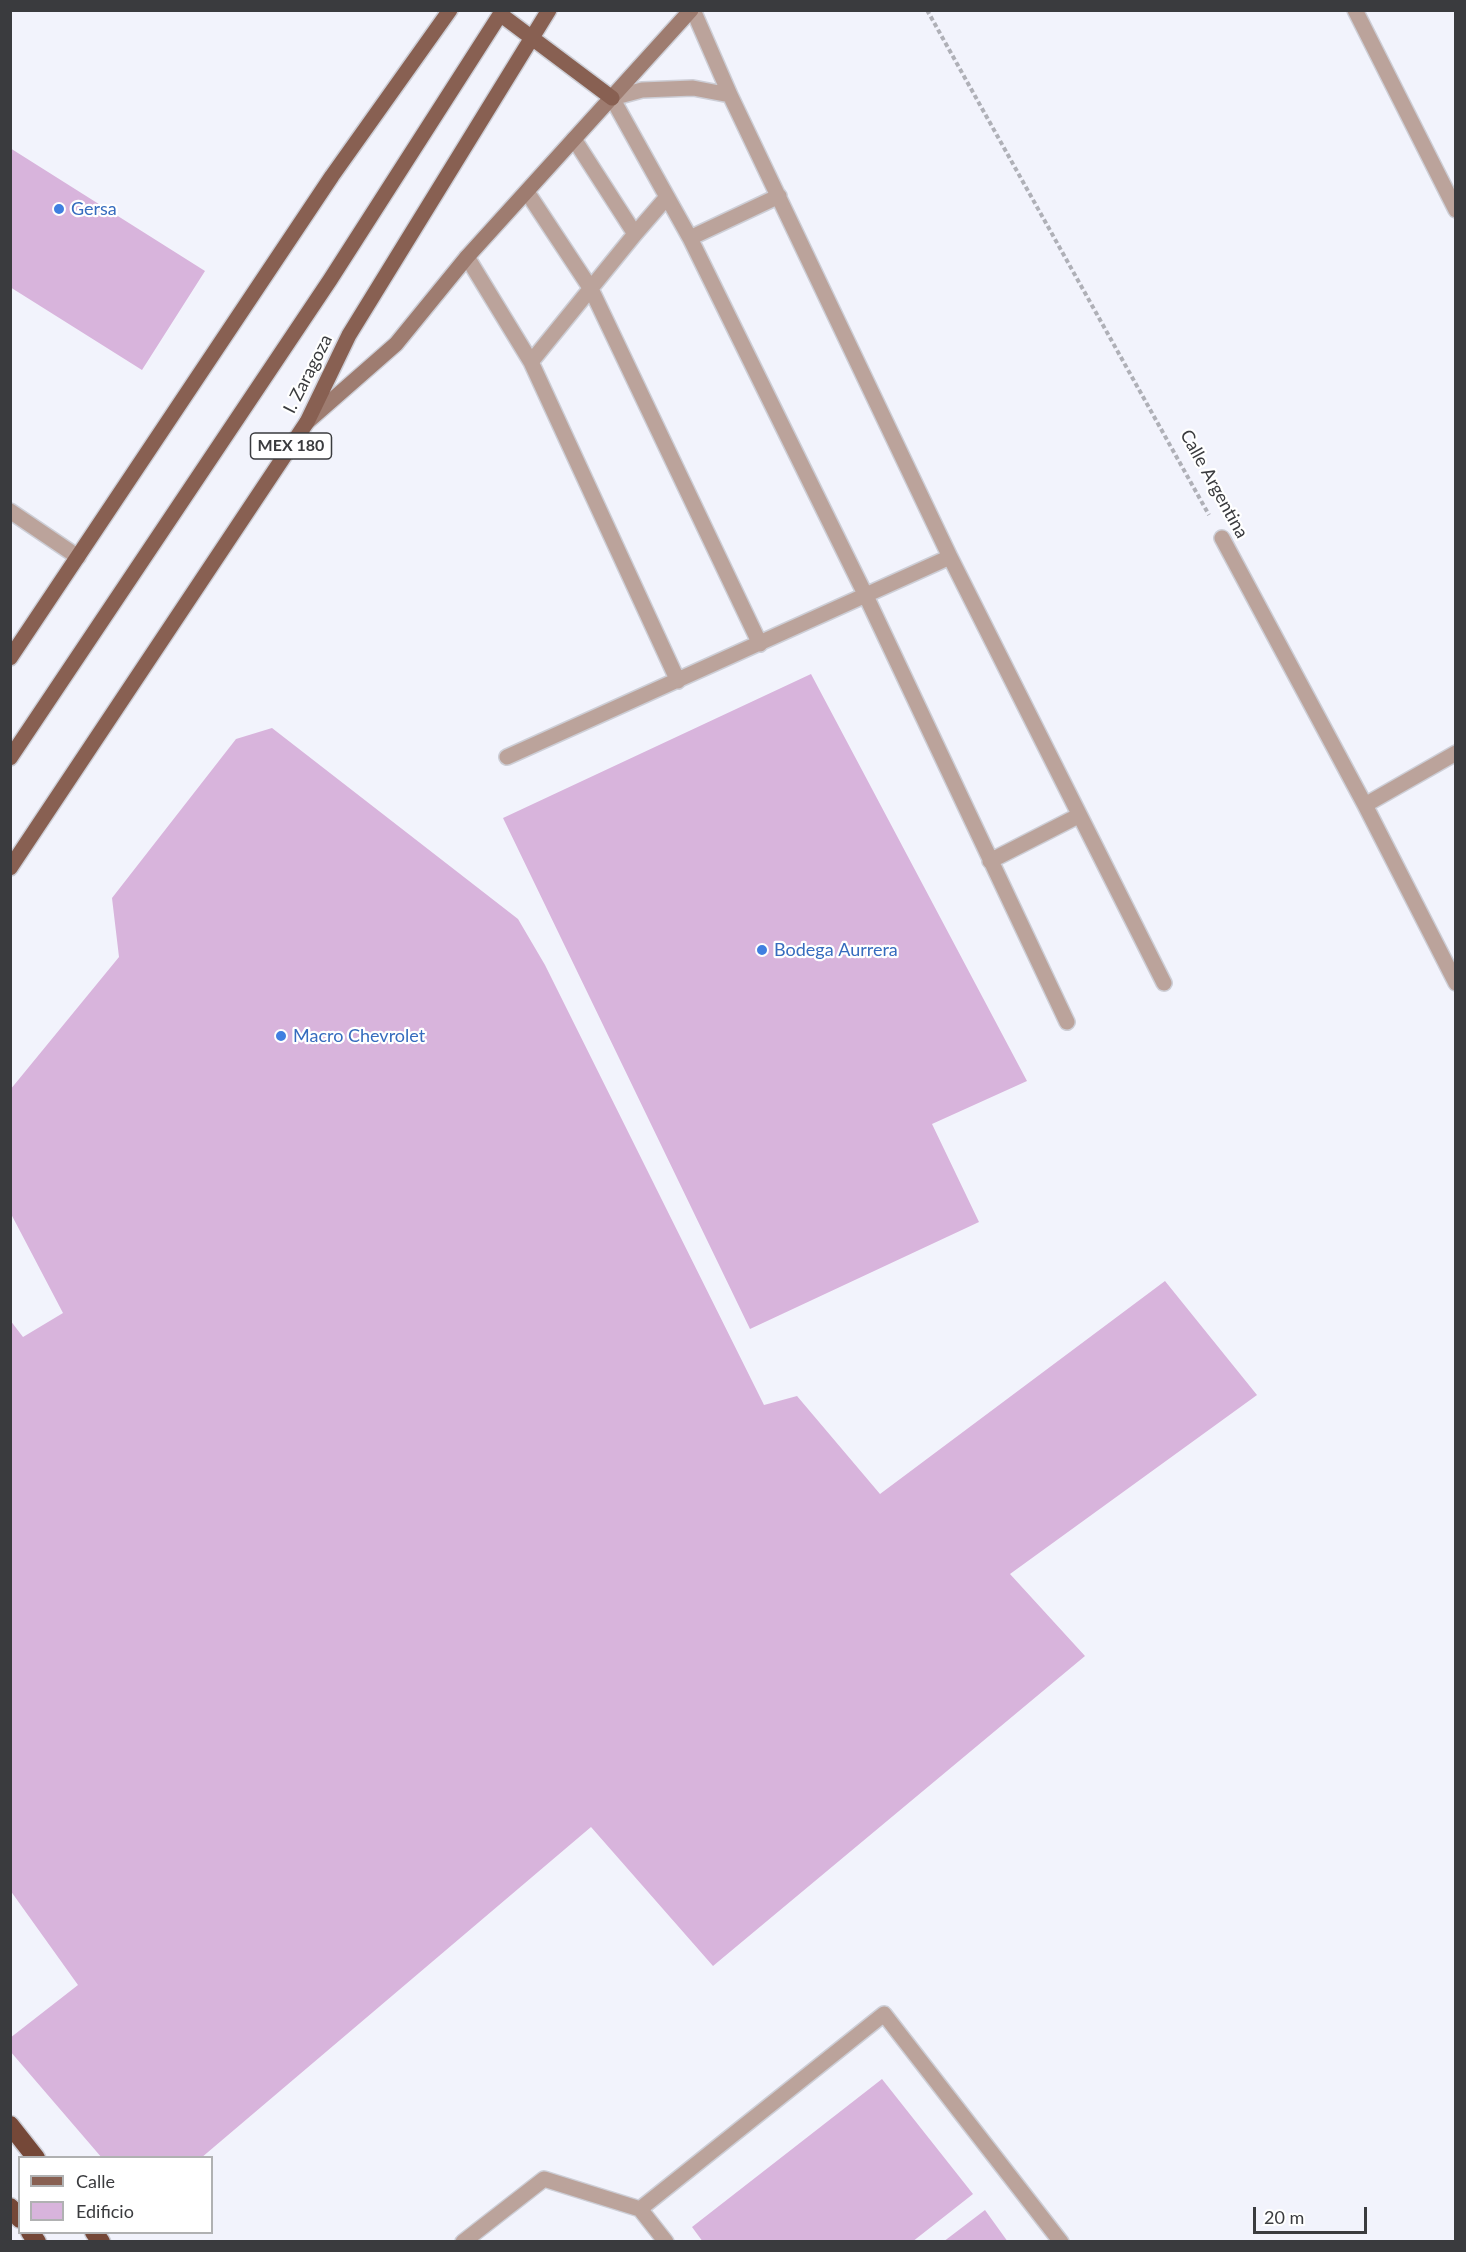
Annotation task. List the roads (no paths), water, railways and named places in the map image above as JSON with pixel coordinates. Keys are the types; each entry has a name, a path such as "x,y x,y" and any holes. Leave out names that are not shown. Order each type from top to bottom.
{"highway":[{"path":"10,2125 35,2156"}],"main road":[{"path":"10,658 332,176 450,10"},
{"name":"I. Zaragoza","path":"10,868 307,422 349,335 549,10"},
{"path":"10,758 330,280 501,12 612,98"}],"street":[{"path":"307,422 396,344 467,257 692,10 730,95 950,557 1078,816 1164,983"},
{"path":"1355,10 1455,210"},
{"path":"612,98 642,90 693,88 730,95"},
{"path":"612,98 690,238 866,596 1067,1022"},
{"path":"574,139 635,234"},
{"path":"527,192 591,289 760,644"},
{"path":"690,238 779,196"},
{"path":"531,362 668,197"},
{"path":"467,257 531,362 678,681"},
{"path":"10,511 78,557"},
{"name":"Calle Argentina","path":"1222,538 1365,805 1455,983"},
{"path":"507,757 950,557"},
{"path":"1365,805 1455,753"},
{"path":"990,861 1078,816"},
{"path":"640,2209 884,2014 1061,2241"},
{"path":"463,2241 544,2180 640,2209 666,2241"}],"place":[{"name":"Gersa","path":"59,209"},
{"name":"Bodega Aurrera","path":"762,950"},
{"name":"Macro Chevrolet","path":"281,1036"}]}
